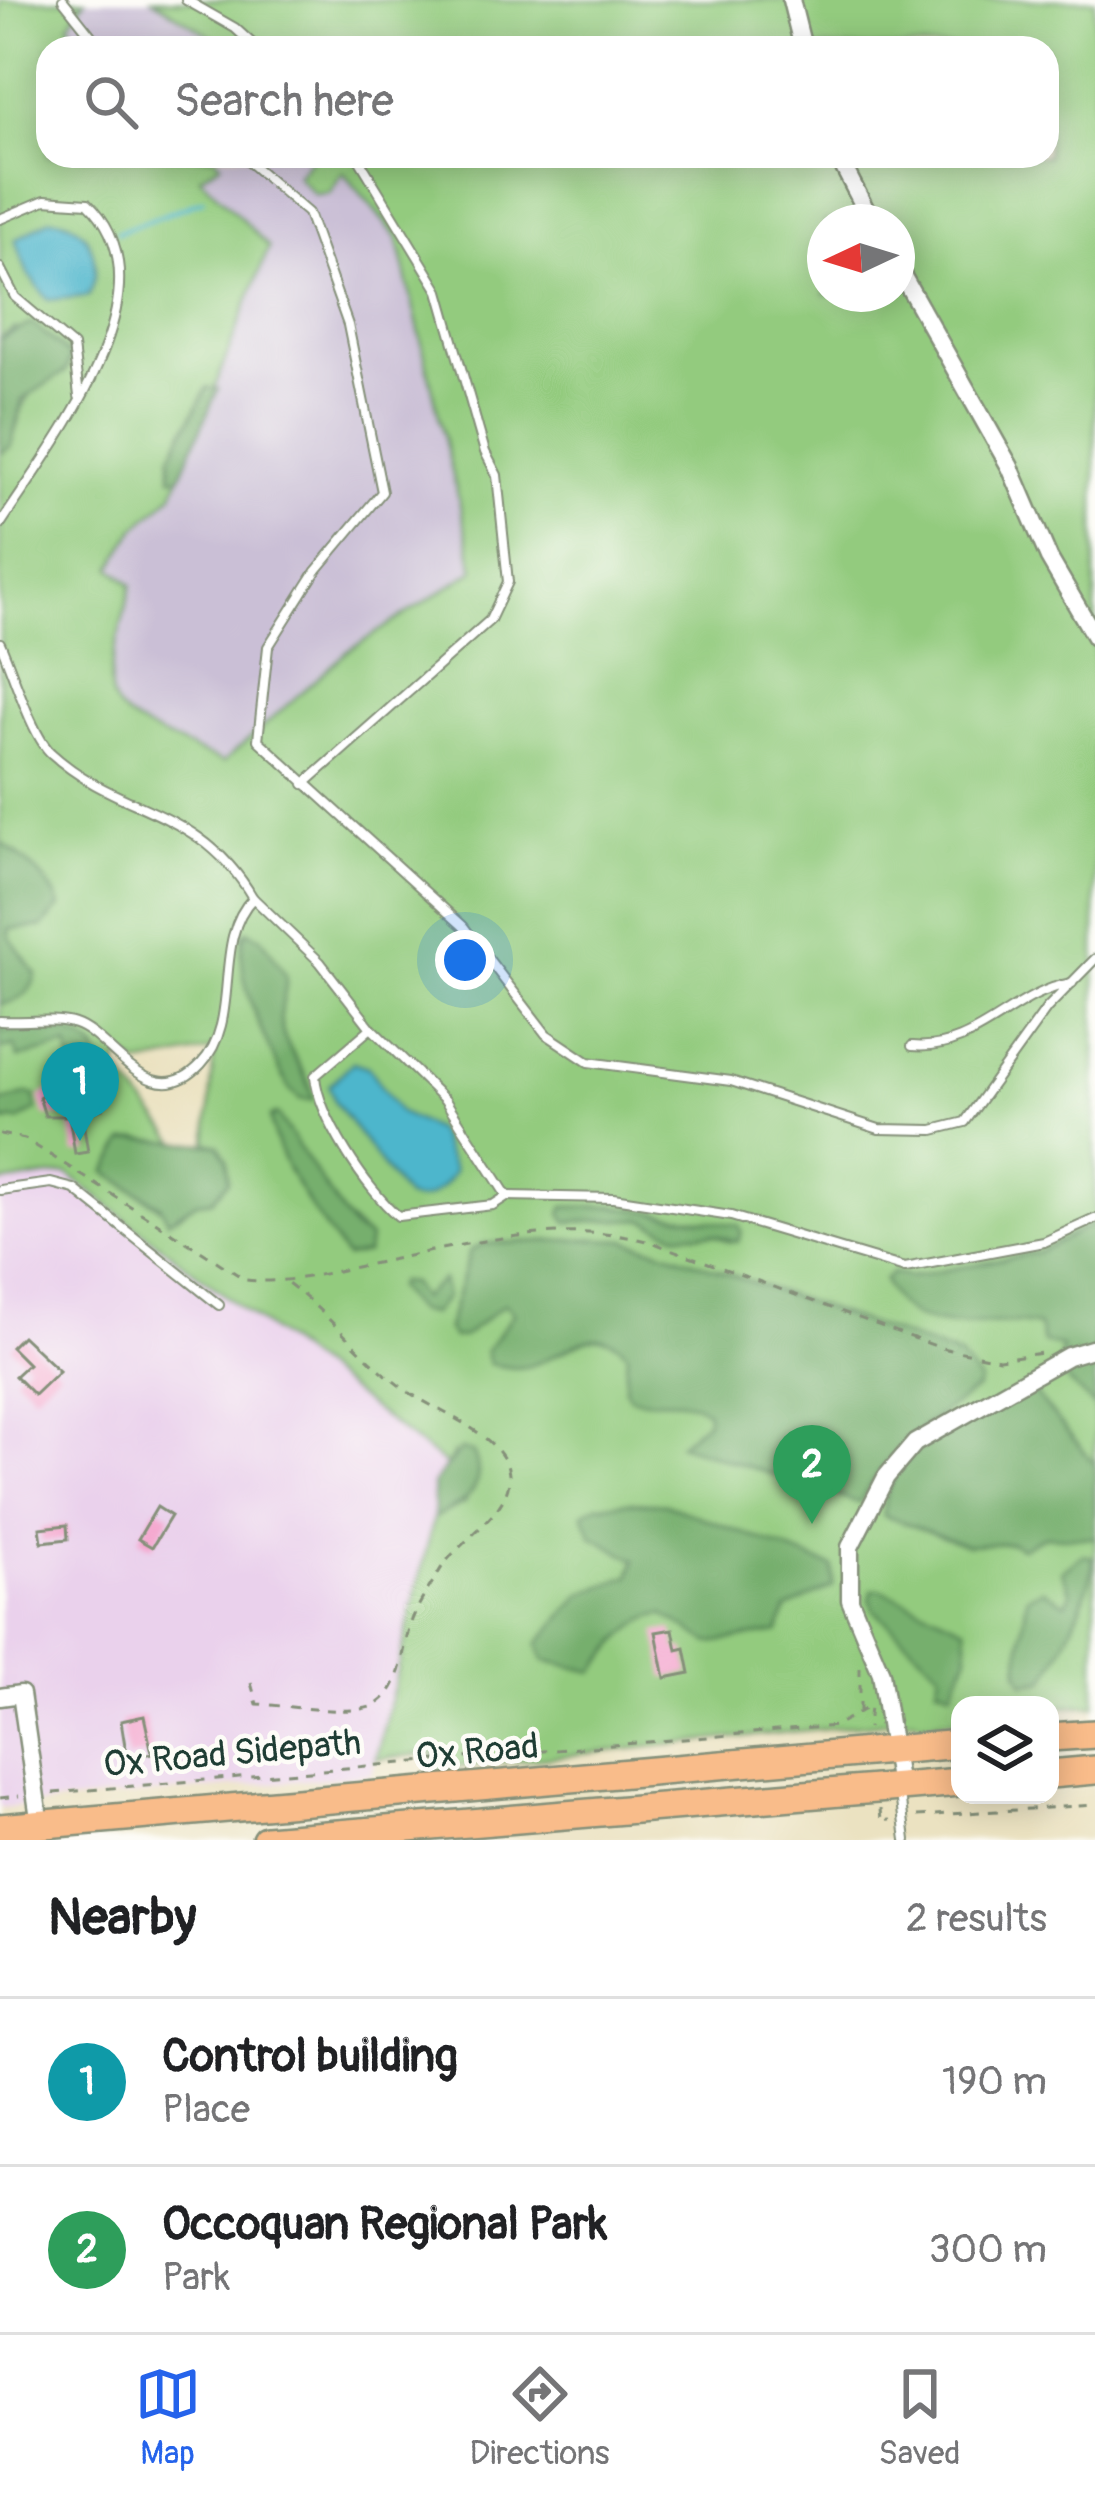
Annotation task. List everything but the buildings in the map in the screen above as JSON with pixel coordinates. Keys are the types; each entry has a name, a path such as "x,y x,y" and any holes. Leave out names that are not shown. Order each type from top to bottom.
{"highway":[{"path":"1059,1736 1095,1734"},
{"name":"Ox Road","path":"0,1828 951,1745"},
{"path":"1059,1773 1095,1770"},
{"name":"Ox Road","path":"266,1840 951,1783"}],"street":[{"path":"791,0 800,36"},
{"path":"844,168 863,204"},
{"path":"915,298 1010,467 1049,558 1095,637"},
{"path":"899,1787 881,1672 847,1585 850,1547 860,1524 886,1477 915,1443 1068,1356 1095,1348"},
{"path":"0,1697 22,1694 40,1825"}],"lane":[{"path":"63,0 91,36"},
{"path":"186,0 239,36"},
{"path":"256,168 308,213 348,325 382,492 316,571 268,647 258,740 463,926 546,1034 588,1062 731,1081 879,1129 933,1130 965,1122 1095,959"},
{"path":"304,784 490,620 508,582 497,475 484,452 439,291 364,168"},
{"path":"0,219 64,197 88,203 104,228 117,266 120,303 108,346 0,525"},
{"path":"0,268 15,297 73,346 80,396"},
{"path":"0,643 48,751 110,790 187,825 234,865 253,898 320,962 371,1028 445,1100 507,1196"},
{"path":"0,1022 76,1024 145,1078 175,1078 201,1064 215,1035 238,913 253,898"},
{"path":"912,1046 945,1046 1034,992 1072,983"},
{"path":"371,1028 315,1076 317,1101 379,1201 398,1216 493,1205 507,1196 613,1198 730,1216 905,1268 1044,1242 1095,1219"},
{"path":"0,1190 51,1183 74,1189 219,1305"},
{"path":"899,1787 906,1840"}],"path":[{"path":"0,1134 26,1139 56,1157 232,1274 286,1282 511,1235 619,1236 651,1242 941,1348 998,1359 1048,1353 1035,1361"},
{"path":"251,1683 256,1704 356,1709 378,1703 396,1680 412,1619 434,1580 453,1552 489,1519 508,1483 498,1451 377,1369 325,1312 286,1282"},
{"path":"860,1655 860,1713"},
{"path":"860,1713 870,1706 868,1729"},
{"name":"Ox Road Sidepath","path":"0,1798 835,1726 860,1713"},
{"path":"927,1815 1095,1805"}],"shaded area":[{"path":"85,0 153,0 211,36 78,36 69,24"},
{"path":"211,168 303,168 297,176 342,171 397,237 475,571 348,651 223,762 126,722 108,694 107,682 114,650 111,568 134,530 173,494 200,176"},
{"path":"67,1174 447,1466 372,1774 0,1808 0,1183"}],"green space":[{"path":"0,0 85,0 69,24 78,36 36,36 36,168 214,168 200,177 269,247 173,494 134,530 112,568 132,585 112,664 116,705 150,730 223,762 348,651 475,570 397,237 343,172 329,193 314,194 297,176 303,168 1059,168 1059,36 211,36 153,0 1095,0 1095,1223 1038,1252 910,1277 892,1273 884,1280 897,1302 932,1322 1019,1323 1039,1326 1042,1335 1095,1331 1095,1706 1059,1706 1059,1696 951,1696 951,1720 923,1723 914,1719 430,1770 435,1753 376,1759 434,1518 466,1502 453,1454 447,1466 67,1174 0,1183 0,1121 8,1122 35,1096 0,1103 0,1049 16,1046 18,1057 69,1046 72,1061 99,1060 96,1050 67,1034 0,1031 0,1004 24,995 36,974 9,937 9,929 17,925 18,854 0,842 0,454 35,390 15,328 0,338","holes":["243,934 261,937 286,975 281,1025 313,1099 281,1064 259,1026 247,982","214,1050 207,1142 218,1145 227,1160 228,1181 212,1200 196,1202 175,1218 106,1172 126,1141 178,1143 115,1068 123,1056 139,1065","289,1171 369,1238 338,1245","613,1206 741,1232 730,1242 713,1234 676,1234 644,1219 567,1221","590,1239 593,1336 558,1354 486,1351 514,1313 505,1304 447,1329 470,1251 483,1244"]},
{"path":"32,323 71,356 66,371 22,400 11,446 0,454 0,339"},
{"path":"207,388 218,389 180,477 171,477 171,455"},
{"path":"0,842 44,879 60,907 42,927 9,929 9,937 36,974 24,995 0,1004"},
{"path":"247,931 261,937 286,975 281,1025 313,1100 300,1099 290,1090 263,1034 243,966"},
{"path":"0,1031 71,1035 94,1048 100,1060 71,1061 68,1046 18,1058 15,1046 0,1049"},
{"path":"35,1096 37,1110 20,1120 0,1121 0,1103"},
{"path":"277,1114 353,1229 369,1238 367,1253 346,1257 312,1209 280,1153 270,1117"},
{"path":"125,1141 218,1145 227,1160 228,1181 212,1200 196,1202 168,1221 160,1205 106,1172"},
{"path":"613,1206 738,1225 741,1232 738,1242 713,1234 676,1234 643,1219 567,1222 561,1214 564,1207"},
{"path":"1095,1223 1095,1407 1059,1373 1062,1347 1043,1343 1039,1326 932,1322 897,1302 884,1280 892,1273 910,1277 1038,1252"},
{"path":"625,1240 676,1255 959,1356 980,1381 977,1389 910,1438 859,1503 679,1444 707,1420 707,1411 688,1402 630,1397 625,1389 627,1353 616,1343 592,1339 524,1367 489,1364 486,1351 514,1313 504,1304 463,1337 453,1338 447,1329 470,1251 483,1244"},
{"path":"442,1280 446,1297 432,1314 416,1311 396,1288 398,1282 411,1283 421,1298"},
{"path":"1030,1388 1095,1464 1095,1538 1044,1536 1021,1548 1011,1543 966,1545 884,1516 887,1492 915,1452 961,1422"},
{"path":"460,1450 473,1452 476,1485 464,1500 434,1518 433,1483"},
{"path":"666,1504 833,1567 833,1586 787,1609 778,1632 710,1643 663,1614 632,1628 594,1672 544,1660 538,1644 582,1594 630,1576 635,1560 592,1536 583,1513 597,1505"},
{"path":"1082,1555 1093,1557 1092,1569 1067,1638 1044,1680 1024,1683 1018,1671 1027,1597 1043,1589 1066,1603 1071,1593 1062,1571"},
{"path":"872,1590 966,1627 968,1655 952,1691 937,1686 940,1672 874,1610"}],"water":[{"path":"50,219 74,226 90,245 95,271 88,296 48,300 28,274 15,240"},
{"path":"353,1062 368,1067 399,1112 436,1130 454,1171 434,1194 406,1198 335,1102 329,1086"}],"waterway":[{"path":"118,232 203,200"}],"place":[{"name":"Control building","path":"80,1141"},
{"name":"Occoquan Regional Park","path":"812,1524"}]}
